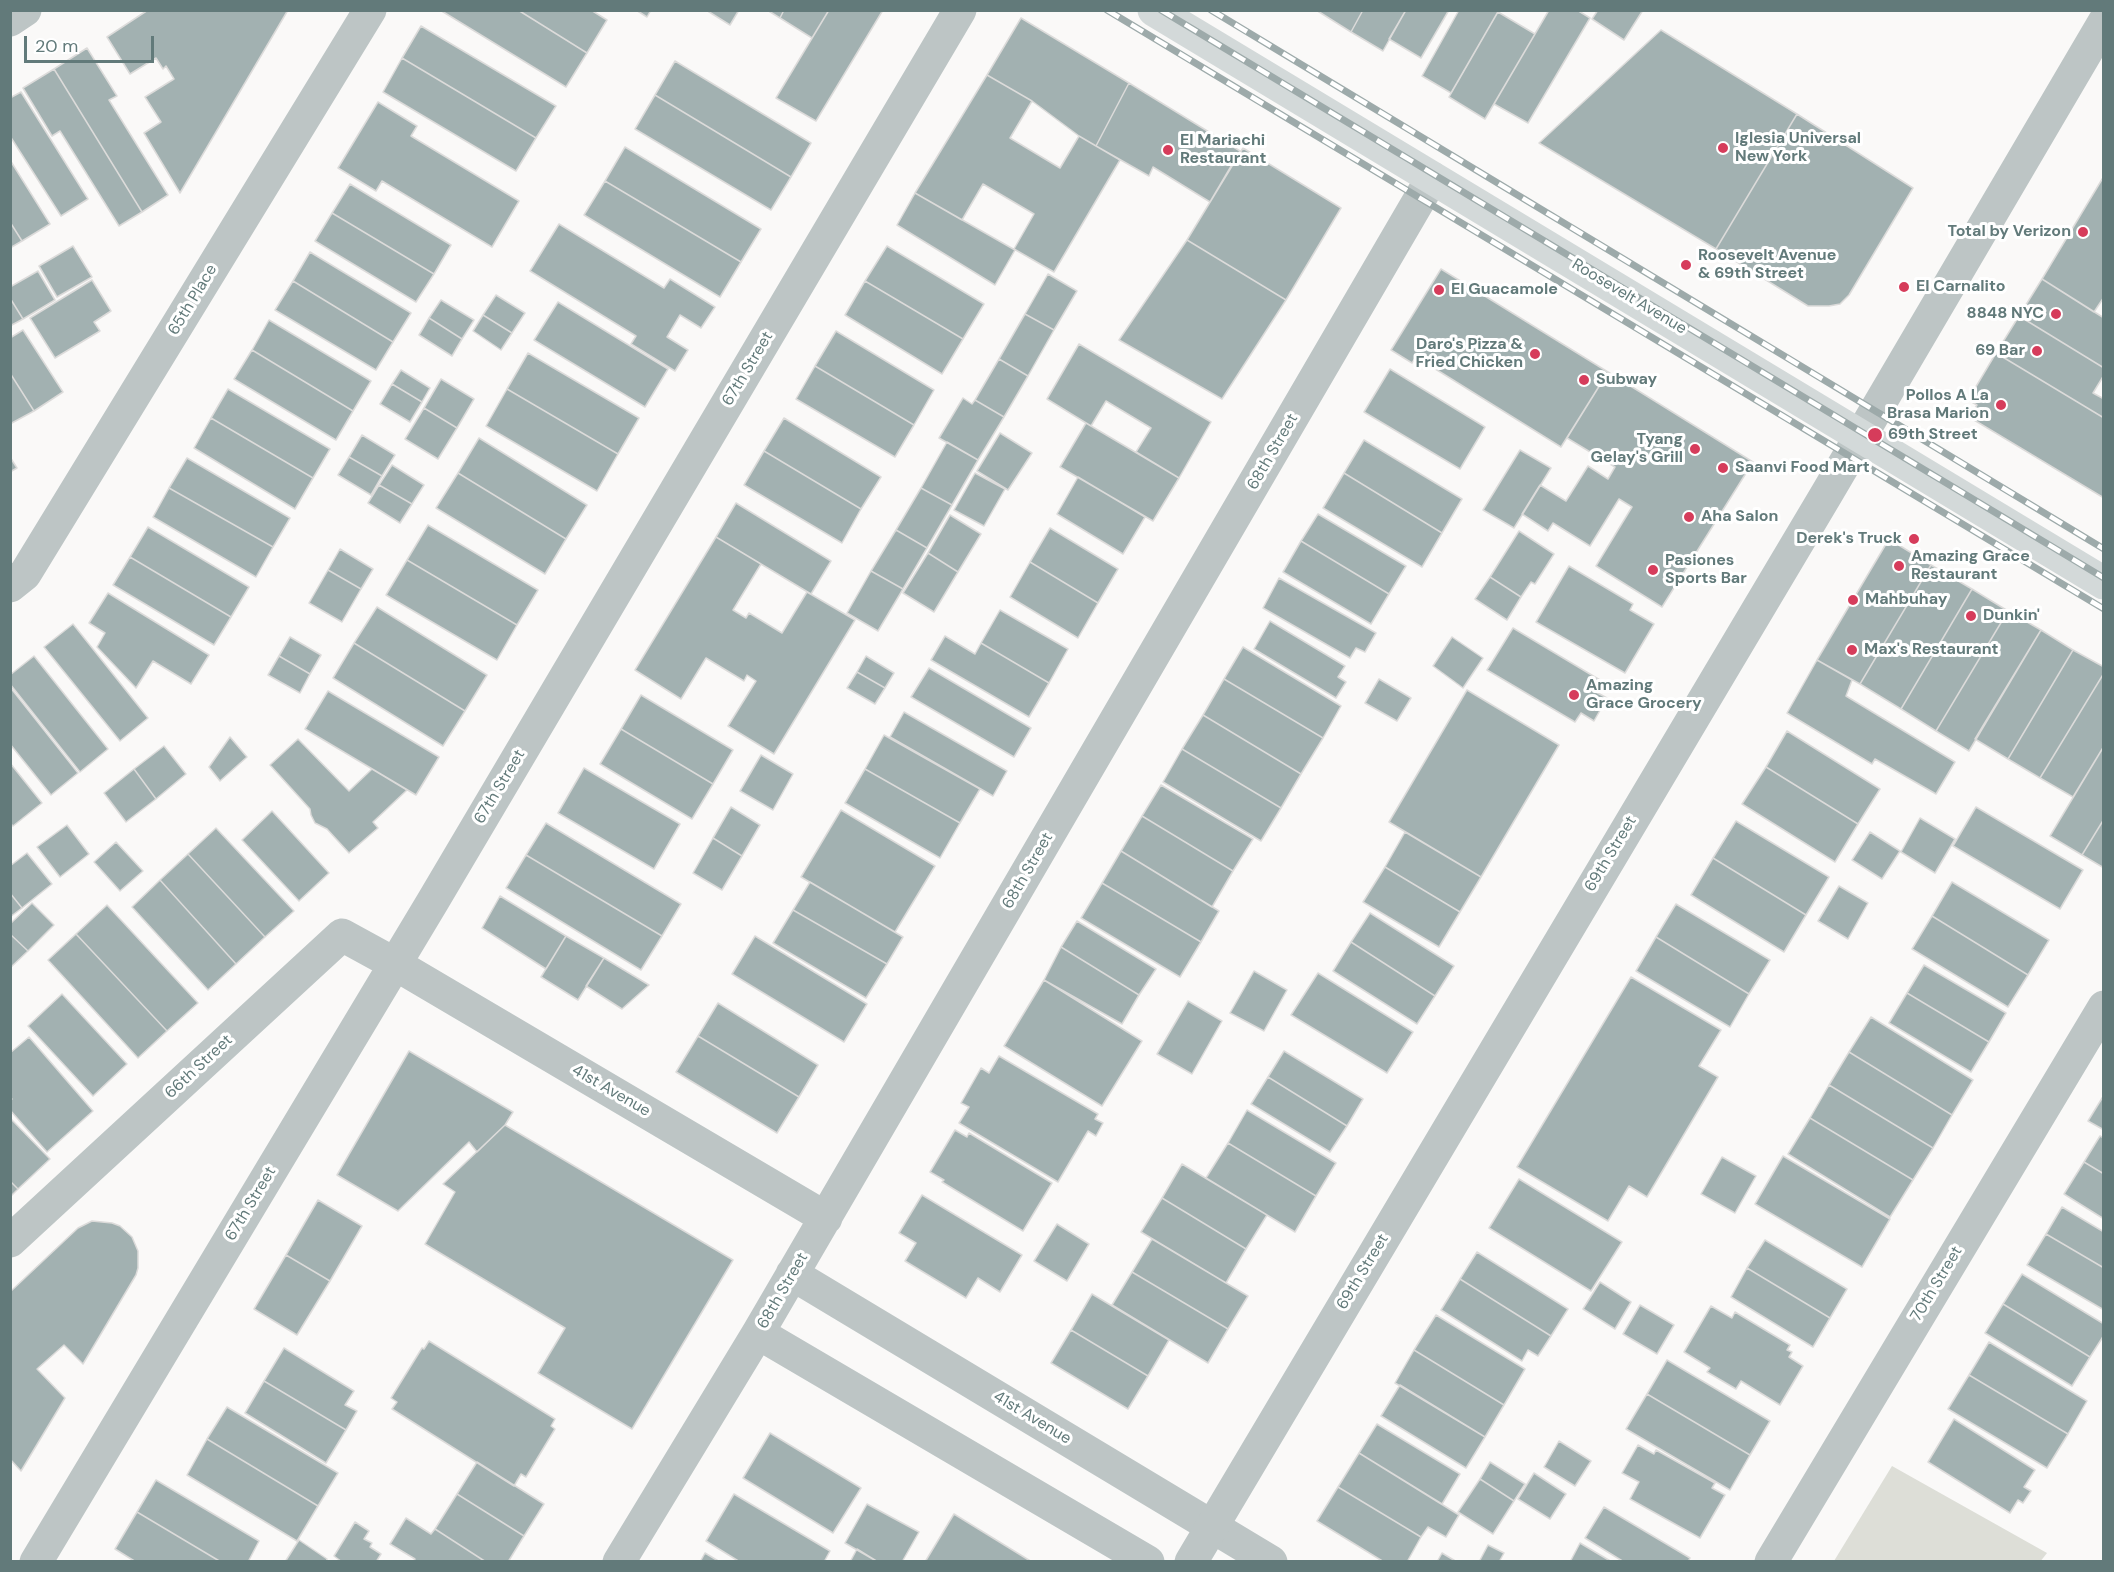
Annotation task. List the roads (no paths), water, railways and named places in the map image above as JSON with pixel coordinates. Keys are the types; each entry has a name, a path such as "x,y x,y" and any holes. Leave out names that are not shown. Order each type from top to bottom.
{"main road":[{"name":"Roosevelt Avenue","path":"1154,10 2103,583"}],"street":[{"path":"10,20 25,10"},
{"name":"65th Place","path":"10,586 25,574 370,10"},
{"name":"67th Street","path":"36,1562 395,964 960,10"},
{"name":"69th Street","path":"1191,1562 1860,436 2103,22"},
{"name":"68th Street","path":"619,1562 826,1218 1432,178"},
{"name":"66th Street","path":"10,1241 342,934 395,964"},
{"name":"41st Avenue","path":"395,964 826,1218"},
{"name":"70th Street","path":"1772,1562 2103,1007"},
{"name":"41st Avenue","path":"792,1274 1271,1562"},
{"path":"758,1333 1148,1562"}],"railway":[{"path":"1107,10 2104,609"},
{"path":"1161,10 2104,578"},
{"path":"1211,10 2104,549"}],"place":[{"name":"Iglesia Universal New York","path":"1723,148"},
{"name":"El Mariachi Restaurant","path":"1168,150"},
{"name":"Total by Verizon","path":"2083,232"},
{"name":"Roosevelt Avenue & 69th Street","path":"1686,265"},
{"name":"El Carnalito","path":"1904,287"},
{"name":"El Guacamole","path":"1439,290"},
{"name":"8848 NYC","path":"2056,314"},
{"name":"69 Bar","path":"2037,351"},
{"name":"Daro's Pizza & Fried Chicken","path":"1535,354"},
{"name":"Subway","path":"1584,380"},
{"name":"Pollos A La Brasa Marion","path":"2001,405"},
{"name":"69th Street","path":"1875,435"},
{"name":"Tyang Gelay's Grill","path":"1695,449"},
{"name":"Saanvi Food Mart","path":"1723,468"},
{"name":"Aha Salon","path":"1689,517"},
{"name":"Derek's Truck","path":"1914,539"},
{"name":"Amazing Grace Restaurant","path":"1899,566"},
{"name":"Pasiones Sports Bar","path":"1653,570"},
{"name":"Mahbuhay","path":"1853,600"},
{"name":"Dunkin'","path":"1971,616"},
{"name":"Max's Restaurant","path":"1852,650"},
{"name":"Amazing Grace Grocery","path":"1574,695"}]}
